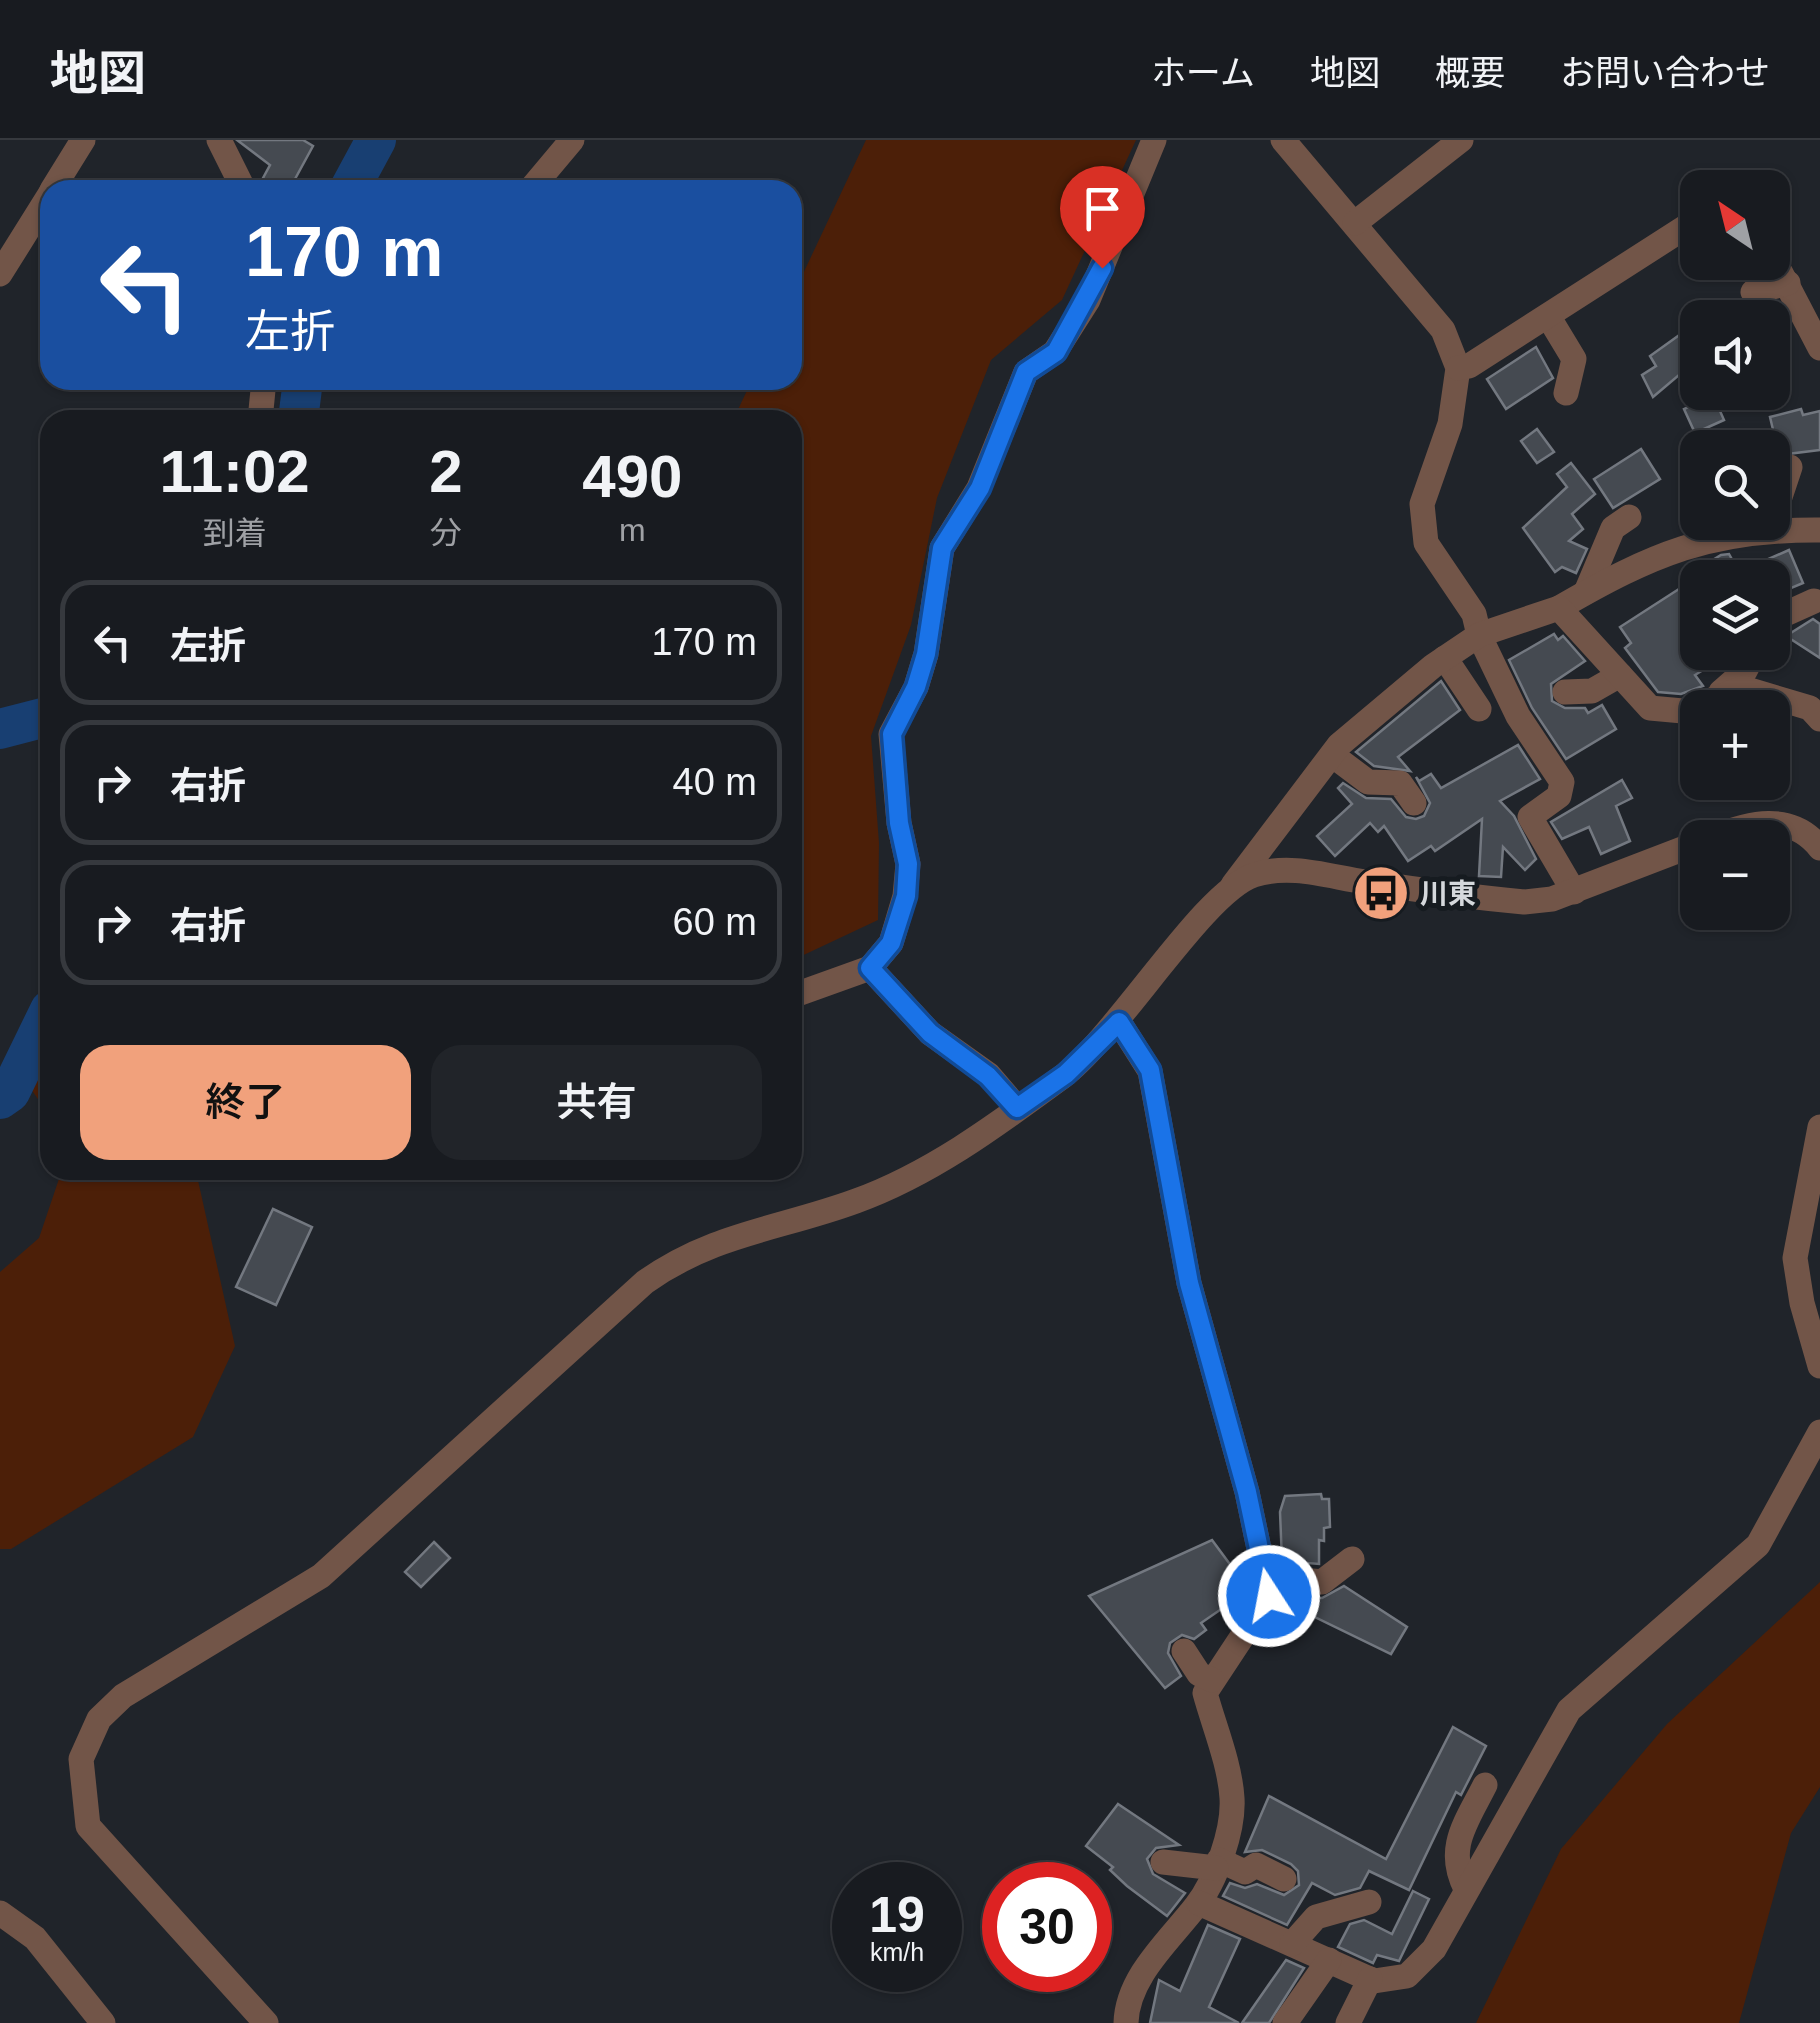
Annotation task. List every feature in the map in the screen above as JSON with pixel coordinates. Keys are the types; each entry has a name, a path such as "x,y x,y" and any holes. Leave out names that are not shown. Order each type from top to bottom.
{"street":[{"path":"58,180 83,140"},
{"path":"219,140 239,180"},
{"path":"538,180 572,140"},
{"path":"802,992 870,968 891,943 906,896 908,864 899,823 892,734 916,687 926,654 942,548 980,488 1026,372 1056,352 1088,300 1154,140"},
{"path":"1283,140 1443,330 1458,368 1450,424 1422,504 1426,543 1474,614 1478,635 1530,739 1562,782 1559,796 1530,816 1574,892"},
{"path":"1355,223 1461,140"},
{"path":"0,274 40,210"},
{"path":"1458,368 1469,366 1680,231"},
{"path":"1786,280 1820,348"},
{"path":"1753,292 1788,283"},
{"path":"1548,316 1574,359 1566,394"},
{"path":"266,2023 88,1826 80,1759 100,1719 122,1696 321,1576 645,1282 681,1256 734,1234 852,1203 903,1182 1066,1074 1119,1022 1224,895 1332,754 1445,658 1478,635 1561,607 1580,585 1613,528 1629,517"},
{"path":"1790,526 1820,530"},
{"path":"1580,585 1703,540"},
{"path":"1790,612 1814,601"},
{"path":"1561,607 1650,708 1680,710"},
{"path":"1445,658 1479,708"},
{"path":"1723,690 1746,670"},
{"path":"1565,692 1592,691 1620,674"},
{"path":"1790,702 1810,708 1820,718"},
{"path":"1332,754 1368,782 1400,782 1414,803"},
{"path":"1790,827 1820,848"},
{"path":"1224,895 1252,876 1292,870 1524,902 1574,892 1680,850"},
{"path":"870,968 930,1033 988,1076 1017,1108"},
{"path":"1119,1022 1150,1070 1189,1283 1247,1492 1269,1596 1205,1692 1232,1798 1217,1864 1199,1903 1159,1949 1126,2004 1126,2023"},
{"path":"1820,1127 1795,1258 1802,1303 1820,1366"},
{"path":"1199,1903 1370,1980 1407,1976 1434,1949 1569,1710 1758,1545 1820,1432"},
{"path":"1265,1576 1322,1582 1352,1559"},
{"path":"1184,1651 1199,1674 1212,1680"},
{"path":"1466,1889 1456,1868 1459,1836 1485,1785"},
{"path":"1163,1862 1217,1864 1245,1872 1256,1866 1284,1879"},
{"path":"1292,1944 1316,1918 1369,1902"},
{"path":"0,1913 36,1938 103,2023"},
{"path":"1285,2023 1329,1960"},
{"path":"1348,2023 1370,1980"}],"shaded area":[{"path":"866,140 1136,140 1062,300 991,360 937,498 911,625 871,736 879,843 878,920 802,956 802,410 738,410 747,390 802,390 802,276"},
{"path":"40,1041 40,1102 21,1074"},
{"path":"59,1180 198,1180 235,1346 193,1437 11,1549 0,1549 0,1272 39,1238"},
{"path":"1820,1582 1820,1787 1791,1833 1739,2023 1476,2023 1561,1849 1667,1724"}],"building":[{"path":"237,140 303,140 313,146 294,180 266,180 263,178 270,165"},
{"path":"1680,335 1680,374 1653,397 1642,375 1656,366 1650,356"},
{"path":"1536,347 1553,378 1506,409 1487,379"},
{"path":"1801,409 1803,415 1820,411 1820,450 1790,454 1790,430 1773,430 1770,417"},
{"path":"1684,410 1720,410 1724,420 1694,430"},
{"path":"1537,429 1554,452 1537,463 1521,441"},
{"path":"1641,449 1660,479 1613,508 1594,479"},
{"path":"1571,463 1595,494 1572,514 1583,529 1569,541 1587,549 1576,573 1562,567 1555,572 1523,528 1567,487 1557,474"},
{"path":"1789,550 1803,583 1790,588 1790,560 1766,560"},
{"path":"1729,554 1732,560 1713,560 1721,555"},
{"path":"1680,588 1680,670 1703,670 1695,675 1703,686 1680,690 1680,694 1658,692 1625,648 1631,643 1620,627"},
{"path":"1813,619 1820,624 1820,658 1790,639 1790,633"},
{"path":"1554,634 1558,640 1563,636 1585,661 1551,684 1552,701 1565,708 1585,708 1588,713 1602,705 1616,729 1566,759 1532,708 1509,660"},
{"path":"1441,681 1460,710 1398,757 1410,771 1374,766 1356,752"},
{"path":"1518,745 1540,779 1500,801 1514,816 1536,859 1525,870 1503,847 1501,877 1479,876 1482,819 1435,851 1431,846 1408,861 1384,826 1378,832 1370,823 1335,856 1317,836 1352,804 1338,788 1343,783 1366,798 1391,799 1406,817 1416,819 1424,816 1430,803 1416,777 1419,781 1431,774 1441,788"},
{"path":"1622,780 1632,798 1616,806 1630,841 1601,854 1589,827 1562,839 1551,822"},
{"path":"273,1209 312,1227 276,1305 236,1287"},
{"path":"1321,1494 1322,1499 1329,1499 1330,1527 1324,1528 1324,1541 1319,1540 1319,1564 1282,1561 1280,1512 1285,1496"},
{"path":"1212,1540 1249,1590 1201,1623 1206,1630 1194,1639 1182,1635 1170,1643 1168,1653 1181,1676 1165,1688 1089,1596"},
{"path":"434,1542 450,1558 421,1587 405,1572"},
{"path":"1344,1586 1407,1627 1391,1654 1284,1602 1285,1594 1322,1598"},
{"path":"1453,1727 1486,1746 1461,1795 1456,1792 1409,1890 1369,1871 1360,1888 1335,1895 1312,1883 1287,1925 1223,1896 1230,1883 1245,1888 1257,1884 1284,1895 1299,1885 1298,1871 1291,1864 1262,1850 1245,1852 1269,1796 1386,1859"},
{"path":"1118,1804 1179,1845 1156,1848 1147,1859 1153,1874 1185,1893 1167,1916 1112,1872 1112,1862 1086,1846"},
{"path":"1413,1891 1429,1899 1399,1961 1377,1955 1373,1963 1338,1947 1350,1924 1364,1920 1392,1934"},
{"path":"1208,1925 1240,1939 1209,2007 1239,2023 1150,2023 1159,1980 1180,1991"},
{"path":"1286,1960 1304,1968 1269,2023 1242,2023"}],"waterway":[{"path":"354,180 376,140"},
{"path":"299,410 302,390"},
{"path":"0,729 40,719"},
{"path":"0,1099 10,1092 40,1030"}],"place":[{"name":"川東","path":"1381,893"}],"route":[{"path":"1102,268 1088,300 1056,352 1026,372 980,488 958,516 942,548 926,654 916,687 892,734 899,823 908,864 906,896 891,943 870,968 930,1033 988,1076 1017,1108 1066,1074 1119,1022 1150,1070 1189,1283 1247,1492 1269,1596"}]}
